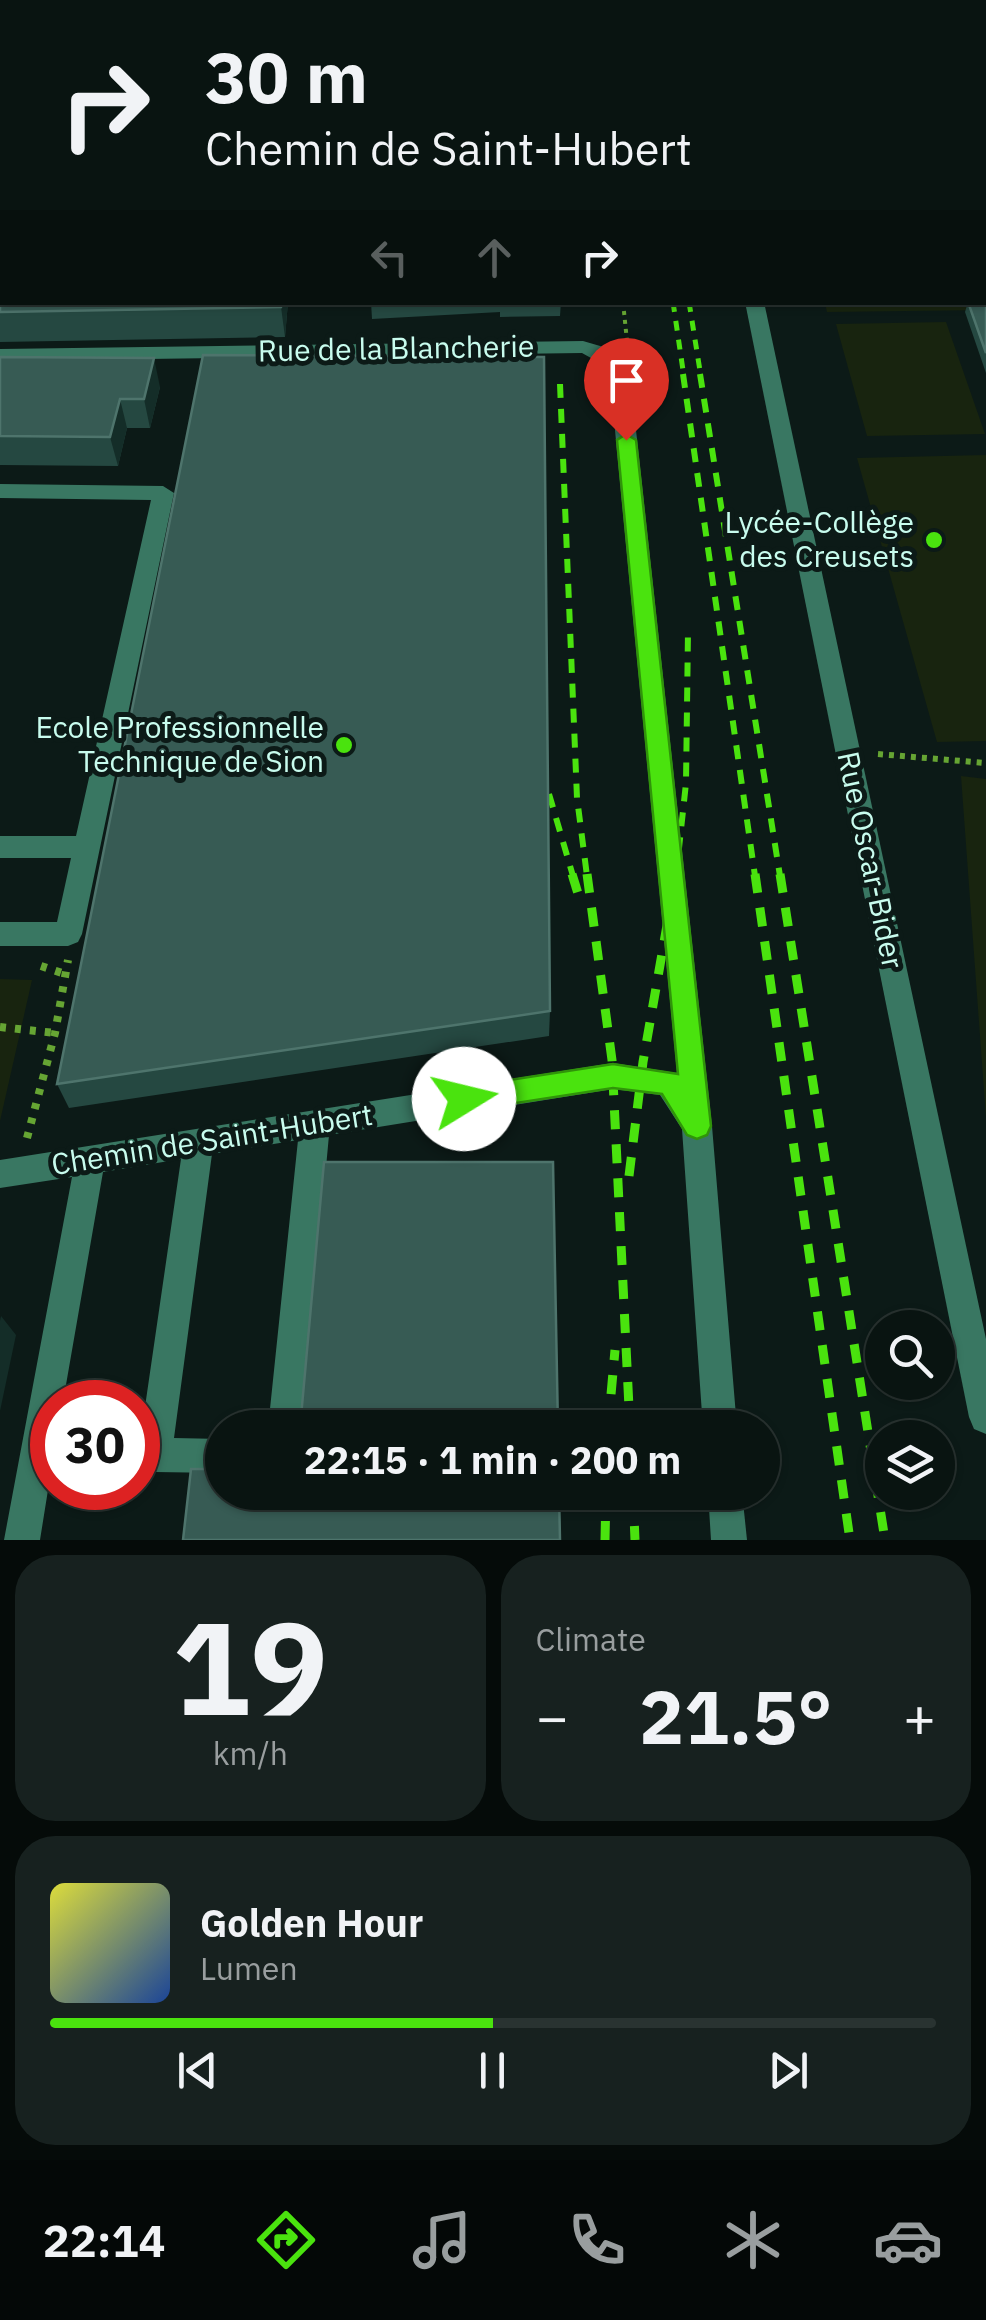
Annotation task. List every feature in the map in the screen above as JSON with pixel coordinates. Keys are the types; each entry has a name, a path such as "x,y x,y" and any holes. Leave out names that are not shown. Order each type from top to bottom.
{"street":[{"name":"Rue Oscar-Bider","path":"755,305 986,1417"},
{"name":"Rue de la Blancherie","path":"0,356 583,347 612,358 619,366 697,1126 719,1410"},
{"path":"0,491 163,493 68,934 0,934"},
{"path":"0,847 88,847"},
{"name":"Chemin de Saint-Hubert","path":"0,1174 613,1076 670,1083 697,1126"},
{"path":"287,1410 315,1122"},
{"path":"199,1141 155,1455 205,1456"},
{"path":"22,1540 90,1159"},
{"path":"727,1510 729,1540"}],"path":[{"path":"623,305 625,324"},
{"path":"864,754 986,762"},
{"path":"44,1142 25,1144 68,975 68,934"},
{"path":"0,1027 55,1033"}],"green space":[{"path":"825,305 986,305 986,310 827,312"},
{"path":"946,322 985,434 867,436 836,324"},
{"path":"986,455 986,741 937,742 857,458"},
{"path":"961,776 986,779 986,1118"},
{"path":"0,979 32,980 0,1121"}],"building":[{"path":"0,305 281,305 281,307 0,312"},
{"path":"969,305 986,305 986,353"},
{"path":"203,355 544,357 550,1011 57,1084"},
{"path":"0,357 154,358 144,399 120,399 110,437 0,436"},
{"path":"324,1162 553,1162 558,1410 302,1410"},
{"path":"191,1469 205,1469 205,1510 559,1510 560,1540 183,1540"}],"railway":[{"path":"673,305 684,377"},
{"path":"689,305 701,377"},
{"path":"683,374 755,876"},
{"path":"700,374 780,876"},
{"path":"560,384 577,798 587,876"},
{"path":"676,876 686,783 688,631"},
{"path":"542,770 573,876"},
{"path":"572,874 580,900"},
{"path":"587,874 612,1060 629,1410"},
{"path":"629,1176 643,1062 676,874"},
{"path":"755,874 850,1540"},
{"path":"780,874 885,1540"},
{"path":"610,1410 615,1350"},
{"path":"605,1540 606,1510"},
{"path":"634,1510 635,1540"}],"place":[{"name":"Lycée-Collège des Creusets","path":"934,540"},
{"name":"Ecole Professionnelle Technique de Sion","path":"344,745"}],"route":[{"path":"464,1099 613,1076 670,1083 697,1126 626,440"}]}
